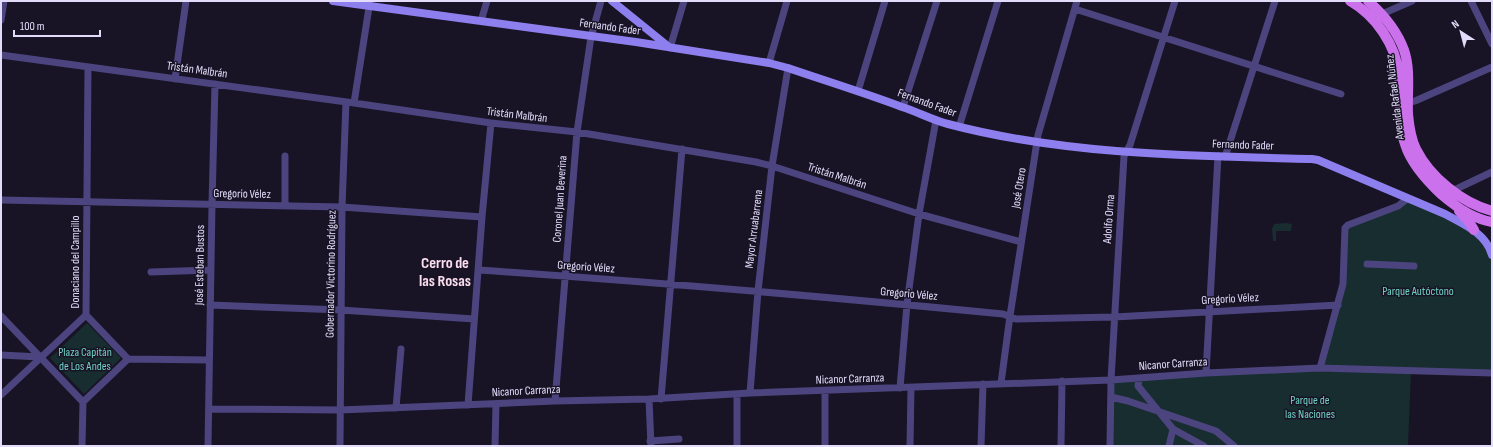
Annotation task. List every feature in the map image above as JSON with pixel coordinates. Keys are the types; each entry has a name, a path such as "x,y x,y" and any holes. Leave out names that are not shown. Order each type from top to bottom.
{"main road":[{"name":"Fernando Fader","path":"333,1 369,4 769,63 858,91 959,127 1036,143 1105,150 1318,160 1471,226"},
{"path":"612,1 670,48"},
{"name":"Avenida Rafael Núñez","path":"1350,1 1368,14 1377,24 1394,52 1399,75 1401,128 1408,153 1416,166 1426,179 1454,205 1468,213 1491,222"},
{"name":"Avenida Rafael Núñez","path":"1368,1 1382,14 1395,32 1404,51 1407,71 1410,129 1416,148 1424,162 1452,191 1472,204 1492,211"},
{"path":"1454,205 1484,240 1492,255"},
{"path":"1471,226 1491,222"}],"street":[{"path":"1,20 4,1"},
{"path":"176,79 186,1"},
{"path":"481,21 487,1"},
{"name":"Coronel Juan Beverina","path":"555,401 577,132 591,37 601,1"},
{"path":"670,48 684,1"},
{"path":"769,63 787,1"},
{"path":"858,91 885,1"},
{"path":"903,107 937,1"},
{"path":"959,127 998,1"},
{"name":"José Otero","path":"1001,383 1036,143 1077,1"},
{"name":"Adolfo Orma","path":"1110,446 1114,317 1124,156 1130,145 1175,1"},
{"path":"1206,373 1222,156 1275,1"},
{"path":"1382,14 1412,1"},
{"path":"1471,1 1492,44"},
{"path":"354,103 369,4"},
{"path":"1075,9 1341,94"},
{"name":"Tristán Malbrán","path":"1,55 491,123 577,132 682,149 772,166 919,214 1021,242"},
{"name":"Donaciano del Campillo","path":"88,67 86,315 128,360"},
{"path":"1408,103 1492,67"},
{"name":"Mayor Arruabarrena","path":"750,393 758,291 772,166 788,68"},
{"name":"José Esteban Bustos","path":"208,446 215,84"},
{"name":"Gobernador Victorino Rodríguez","path":"340,446 342,207 346,102"},
{"path":"900,388 907,304 919,214 936,120"},
{"path":"468,405 482,217 491,123"},
{"path":"661,399 682,149"},
{"path":"285,156 285,206"},
{"path":"1452,191 1492,172"},
{"path":"1320,368 1344,284 1346,226 1398,206 1407,199"},
{"name":"Gregorio Vélez","path":"1,200 342,207 482,217"},
{"path":"1367,264 1414,266"},
{"path":"151,272 211,270"},
{"name":"Gregorio Vélez","path":"479,270 907,304 1003,314 1016,319 1114,317 1338,305"},
{"path":"210,305 341,310 474,319"},
{"path":"1,395 86,315"},
{"path":"1,316 84,402"},
{"path":"396,408 401,349"},
{"path":"1,355 40,357"},
{"path":"82,446 84,402 128,360 209,360"},
{"name":"Nicanor Carranza","path":"209,409 340,410 555,401 661,399 750,393 1111,380 1206,373 1320,368 1492,373"},
{"path":"1139,378 1138,386 1173,429 1204,446"},
{"path":"1061,446 1062,381"},
{"path":"981,446 983,384"},
{"path":"910,446 911,388"},
{"path":"825,391 825,446"},
{"path":"737,394 737,446"},
{"path":"1111,397 1128,401 1216,431 1234,446"},
{"path":"649,399 650,443 679,439"},
{"path":"495,446 496,404"},
{"path":"1169,446 1173,429"}],"green space":[{"path":"1407,199 1445,214 1484,240 1492,255 1492,373 1411,371 1408,446 1110,446 1111,380 1320,368 1343,284 1348,225"},
{"path":"1274,224 1292,224 1291,231 1276,231 1276,241 1273,241 1272,229"},
{"name":"Plaza Capitán de Los Andes","path":"87,323 121,358 84,394 50,358"}],"district":[{"name":"Cerro de las Rosas","path":"445,272"}],"park label":[{"name":"Parque Autóctono","path":"1418,291"},
{"name":"Parque de las Naciones","path":"1310,407"}]}
